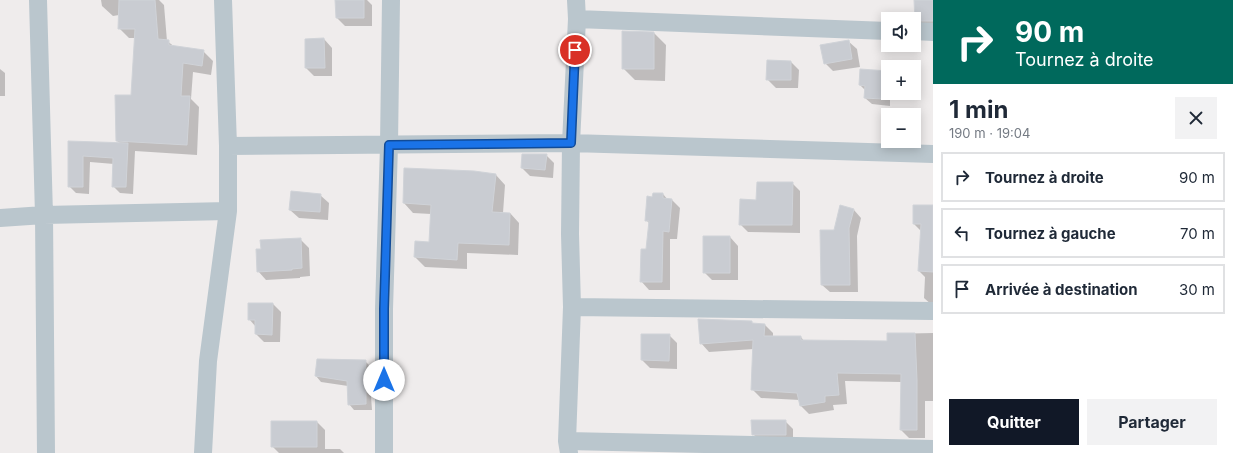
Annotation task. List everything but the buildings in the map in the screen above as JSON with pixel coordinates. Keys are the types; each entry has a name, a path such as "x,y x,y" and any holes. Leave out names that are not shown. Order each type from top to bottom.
{"street":[{"path":"38,0 44,215 46,453"},
{"path":"203,453 208,361 228,210 228,146 223,0"},
{"path":"384,453 384,309 389,145 391,0"},
{"path":"576,0 577,19 571,143 570,234 572,307 568,447 933,450"},
{"path":"577,19 881,30"},
{"path":"921,32 933,32"},
{"path":"228,146 571,143 933,154"},
{"path":"0,218 44,215 228,210"},
{"path":"572,307 933,311"}],"route":[{"path":"384,380 384,309 389,145 571,143 575,50"}]}
